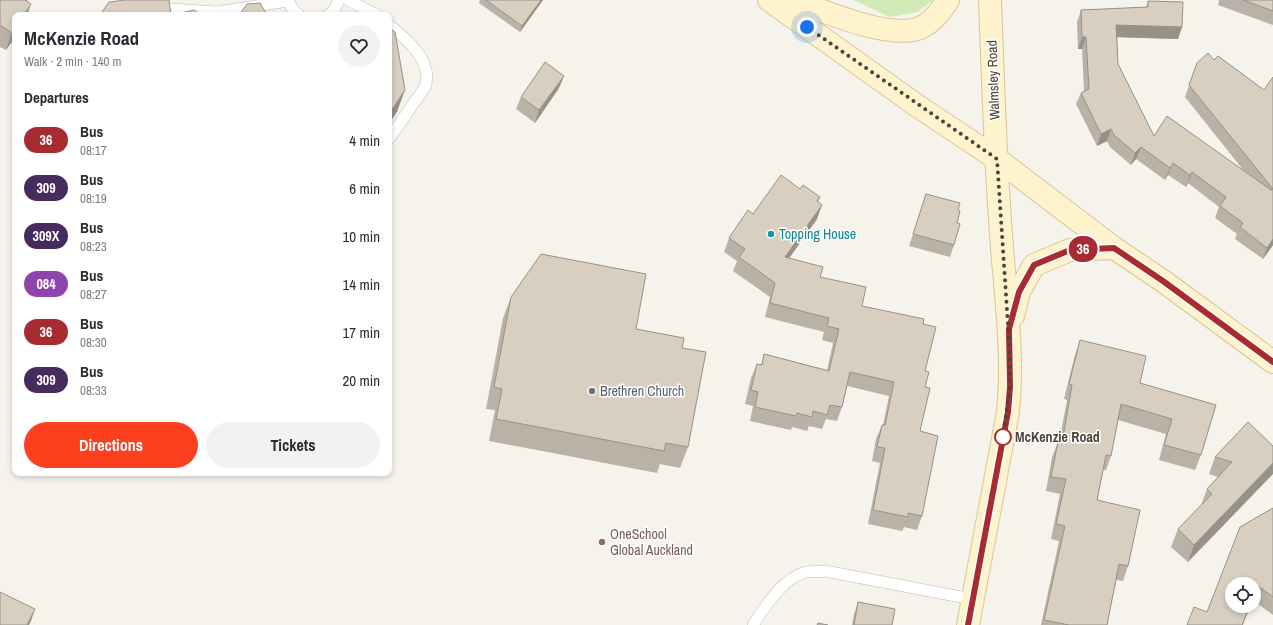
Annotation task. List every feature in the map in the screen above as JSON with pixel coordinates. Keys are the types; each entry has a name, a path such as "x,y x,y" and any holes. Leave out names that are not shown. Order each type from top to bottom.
{"main road":[{"path":"769,0 919,107 997,159 1114,248 1163,281 1273,362"},
{"path":"793,0 889,31 905,31 921,27 938,15 948,0"},
{"name":"Walmsley Road","path":"990,0 997,159 1009,329"},
{"path":"968,625 1008,412 1010,387 1009,329 1019,292 1034,265 1070,250 1114,248"}],"lane":[{"path":"332,12 339,0"},
{"path":"348,0 371,12"},
{"path":"143,7 217,12 288,1 295,12"},
{"path":"392,27 406,39 426,67 428,79 425,87 392,135"},
{"path":"753,625 775,594 789,581 806,572 825,572 972,599"}],"green space":[{"path":"853,0 933,0 918,12 890,17"}],"building":[{"path":"0,0 25,0 31,4 26,12 12,12 12,33 0,25"},
{"path":"125,0 169,0 171,12 102,12 109,2"},
{"path":"486,0 541,0 522,26"},
{"path":"1243,0 1273,0 1273,11"},
{"path":"1148,1 1183,2 1182,27 1116,25 1118,64 1154,136 1167,116 1271,190 1273,189 1273,239 1267,248 1240,227 1243,223 1220,206 1226,197 1192,172 1190,175 1173,163 1170,168 1141,147 1135,153 1114,135 1111,129 1101,134 1081,93 1089,89 1086,37 1082,37 1081,10 1148,7"},
{"path":"260,3 265,12 241,12 247,4"},
{"path":"194,10 197,12 185,12"},
{"path":"392,30 395,32 405,90 392,110"},
{"path":"1208,53 1214,60 1218,56 1264,90 1273,77 1273,189 1189,85 1197,63"},
{"path":"545,62 564,76 539,110 521,97"},
{"path":"781,175 800,189 803,185 820,197 817,201 822,205 785,257 823,267 820,277 866,287 862,306 924,319 923,324 936,327 925,371 929,372 925,387 930,388 920,431 938,436 922,516 908,513 908,517 873,510 885,448 877,447 882,425 885,425 894,382 850,372 842,407 830,405 827,415 813,411 812,417 797,413 796,416 755,407 758,392 751,390 757,364 762,365 764,354 829,371 839,329 827,326 829,318 770,303 775,283 739,257 745,249 729,238 748,210 753,214"},
{"path":"926,194 960,203 957,223 960,224 954,245 913,234"},
{"name":"Brethren Church","path":"541,254 646,274 636,329 684,338 682,348 706,352 688,447 666,443 664,451 496,419 502,389 494,387 511,297"},
{"path":"1080,340 1146,356 1140,383 1216,405 1201,455 1164,445 1172,419 1121,404 1111,456 1106,455 1097,500 1140,510 1128,566 1119,564 1107,625 1069,625 1044,620 1065,526 1056,524 1066,479 1051,477 1058,442 1062,443 1072,385 1069,384"},
{"path":"1248,422 1273,446 1273,463 1194,545 1178,529 1212,494 1207,489 1232,462 1215,457"},
{"path":"1273,508 1273,597 1261,588 1261,577 1225,577 1225,613 1247,613 1242,625 1187,625 1194,607 1207,612 1240,527"},
{"path":"0,592 35,609 27,625 0,625"},
{"path":"858,602 895,609 892,625 854,625"},
{"path":"818,623 828,625 817,625"}],"bus line":[{"name":"36","path":"968,625 1008,412 1010,387 1009,329 1019,292 1034,265 1070,250 1114,248 1163,281 1273,362"}],"place":[{"name":"Topping House","path":"771,234"},
{"name":"Brethren Church","path":"592,391"},
{"name":"McKenzie Road","path":"1003,437"},
{"name":"OneSchool Global Auckland","path":"602,542"}],"route":[{"path":"807,27 929,114 997,159 1010,355 1008,412 1002,443 1003,437"}]}
